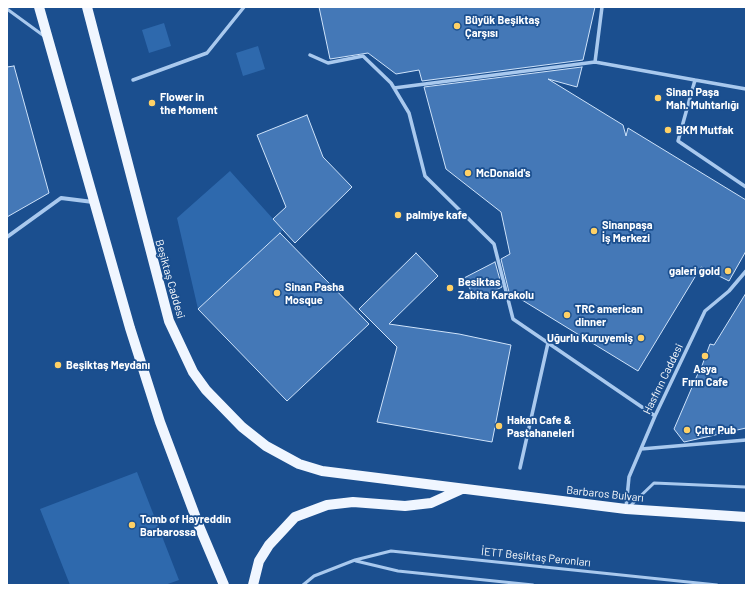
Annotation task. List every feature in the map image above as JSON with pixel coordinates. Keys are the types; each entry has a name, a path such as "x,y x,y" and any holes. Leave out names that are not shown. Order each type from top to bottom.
{"main road":[{"path":"39,7 130,328 160,422 199,526 224,585"},
{"name":"Beşiktaş Caddesi","path":"87,7 168,321 193,372 206,390 242,427 266,446 299,464 322,471 462,489"},
{"path":"252,585 259,561 269,545 294,517 327,505 353,502 405,506 431,503 462,489"},
{"name":"Barbaros Bulvarı","path":"462,489 626,509 746,517"}],"street":[{"path":"133,80 207,53 244,7"},
{"path":"596,62 602,7"},
{"path":"310,55 328,63 363,56 394,88 409,113 425,176 494,244 513,319 655,416"},
{"path":"394,88 596,62 746,89"},
{"path":"695,80 678,141 746,187"},
{"path":"7,237 61,198 94,202"},
{"name":"Hasfırın Caddesi","path":"626,509 629,478 655,416 705,312 729,290 746,271"},
{"path":"520,468 548,343"},
{"path":"641,449 746,440"}],"lane":[{"path":"7,9 48,39"},
{"path":"626,509 654,483 746,487"},
{"name":"İETT Beşiktaş Peronları","path":"303,585 314,576 355,560 390,551 717,585"},
{"path":"355,560 398,571 533,585"}],"shaded area":[{"path":"164,23 171,46 149,53 142,30"},
{"path":"258,46 265,69 243,76 236,53"},
{"path":"230,171 283,230 198,309 177,218"},
{"path":"137,472 179,580 165,585 70,585 40,509"}],"building":[{"name":"Büyük Beşiktaş Çarşısı","path":"319,7 595,7 583,60 422,81 419,70 396,74 368,53 330,59"},
{"path":"14,66 49,193 7,217 7,67"},
{"name":"Sinanpaşa İş Merkezi","path":"582,67 577,87 548,79 623,125 626,136 628,128 746,200 746,251 729,281 701,267 638,371 509,292 501,259 510,254 501,212 446,169 424,87"},
{"path":"307,115 323,157 352,187 295,243 273,219 286,207 257,135"},
{"name":"Sinan Pasha Mosque","path":"280,233 369,324 287,401 198,309"},
{"path":"416,253 438,276 389,324 459,334 511,345 492,442 377,422 397,347 359,309"},
{"path":"495,262 502,287 476,300 464,278"},
{"path":"746,293 746,428 684,442 674,429 700,371 710,344 714,345"}],"place":[{"name":"Büyük Beşiktaş Çarşısı","path":"457,26"},
{"name":"Sinan Paşa Mah. Muhtarlığı","path":"658,98"},
{"name":"Flower in the Moment","path":"152,103"},
{"name":"BKM Mutfak","path":"668,130"},
{"name":"McDonald's","path":"468,173"},
{"name":"palmiye kafe","path":"398,215"},
{"name":"Sinanpaşa İş Merkezi","path":"594,231"},
{"name":"galeri gold","path":"728,271"},
{"name":"Besiktas Zabita Karakolu","path":"450,288"},
{"name":"Sinan Pasha Mosque","path":"277,293"},
{"name":"TRC american dinner","path":"567,315"},
{"name":"Uğurlu Kuruyemiş","path":"641,338"},
{"name":"Asya Fırın Cafe","path":"705,356"},
{"name":"Beşiktaş Meydanı","path":"58,365"},
{"name":"Hakan Cafe & Pastahaneleri","path":"499,426"},
{"name":"Çıtır Pub","path":"687,430"},
{"name":"Tomb of Hayreddin Barbarossa","path":"132,525"}]}
